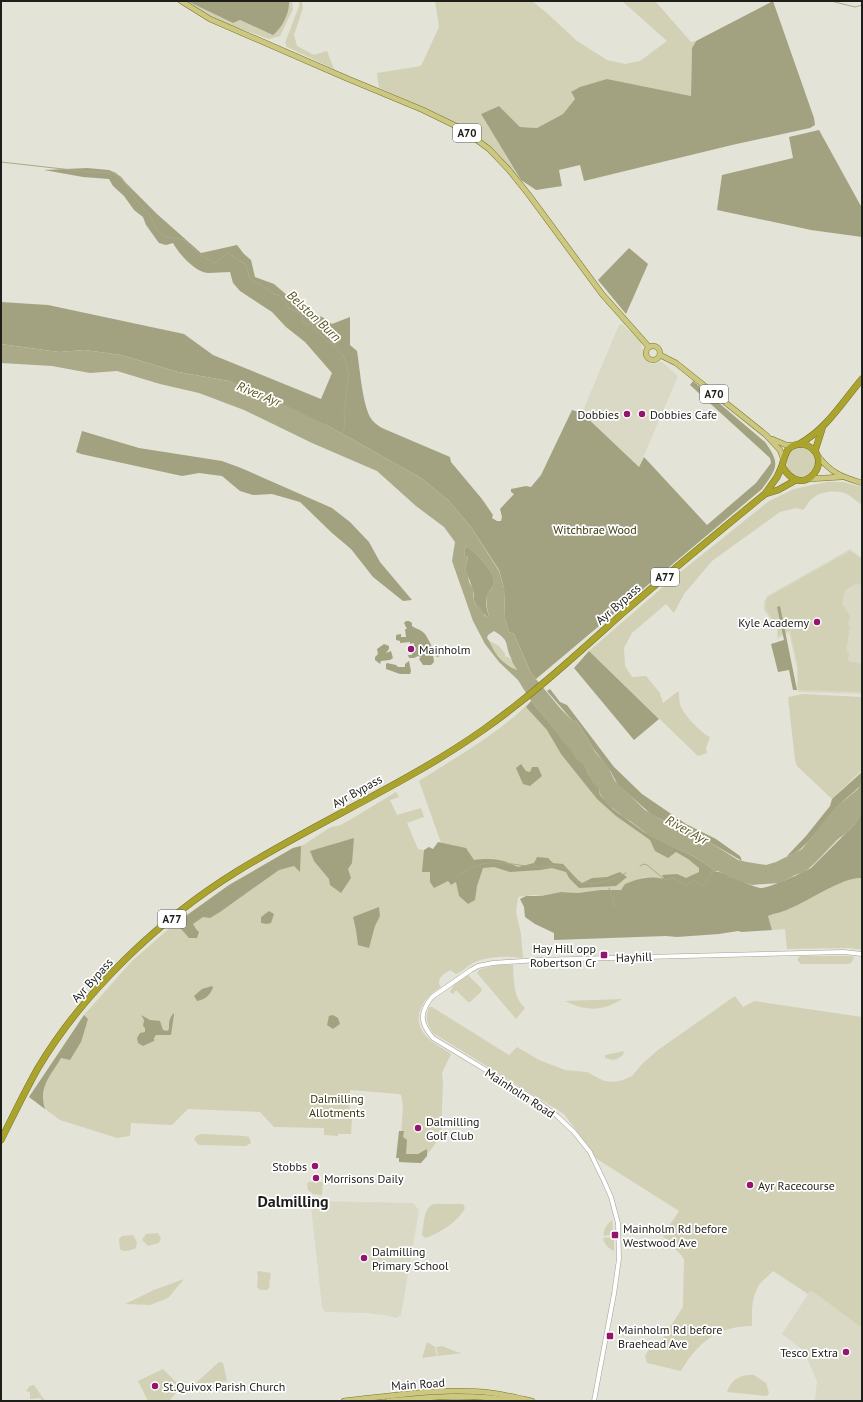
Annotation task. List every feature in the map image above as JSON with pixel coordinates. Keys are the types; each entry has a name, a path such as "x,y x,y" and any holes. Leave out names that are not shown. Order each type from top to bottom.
{"highway":[{"path":"783,458 787,451 810,439 823,426 862,379"},
{"path":"816,454 823,426"},
{"path":"797,445 808,446 816,454 819,462 817,470 808,479"},
{"name":"A77","path":"782,466 783,458"},
{"path":"782,466 788,476 796,480"},
{"name":"Ayr Bypass","path":"1,1140 39,1067 67,1026 100,985 143,942 188,906 236,873 432,763 481,732 522,702 625,612 765,494 777,477 782,466"},
{"name":"A77","path":"796,480 808,479"},
{"name":"Ayr Bypass","path":"765,494 778,490 796,480"}],"main road":[{"name":"A70","path":"181,1 210,20 423,110 462,129 489,149 509,170 602,294 649,347"},
{"name":"A70","path":"653,345 658,347 660,350 660,355 656,359 652,360 648,358 646,352 649,347 653,345"},
{"name":"A70","path":"660,355 676,363 766,435 780,450 783,458"},
{"name":"A70","path":"766,435 782,444 797,445"},
{"path":"816,454 832,471 842,477 862,483"},
{"path":"808,479 842,477"},
{"name":"Main Road","path":"344,1401 434,1392 466,1392 493,1396"},
{"name":"Main Road","path":"388,1401 435,1396 493,1396"},
{"path":"493,1396 513,1401"},
{"path":"493,1396 532,1401"}],"street":[{"name":"Hayhill","path":"424,1010 432,997 470,970 478,966 493,963 646,956 844,952 862,954"},
{"name":"Mainholm Road","path":"424,1010 423,1022 426,1030 433,1038 537,1101 557,1116 574,1132 590,1152 611,1197 618,1223 619,1259 594,1401"}],"shaded area":[{"path":"622,324 640,341 646,360 652,364 662,362 678,376 639,467 582,413 619,325"},
{"name":"Kyle Academy","path":"850,549 862,558 862,694 798,692 797,669 789,633 777,639 777,625 764,610 764,602 767,596"},
{"name":"Dalmilling Primary School","path":"314,1201 413,1203 419,1210 401,1315 396,1318 366,1313 325,1312 322,1307 311,1206"},
{"path":"810,1291 862,1328 862,1401 815,1401 817,1381 804,1351 782,1334"}],"green space":[{"path":"185,1 233,23 240,20 273,34 289,7 289,1 292,1 293,9 280,36 269,39 224,23"},
{"path":"187,1 289,1 289,5 285,20 273,35 240,20 233,23"},
{"path":"299,1 302,1 303,8 294,35 297,46 314,55 327,51 334,69 287,47 285,43 299,6"},
{"path":"435,1 532,1 577,41 607,60 625,64 640,61 667,41 622,1 655,1 691,42 696,41 692,48 691,96 607,79 571,93 575,99 563,114 537,128 520,127 499,106 481,114 521,180 479,137 435,112 379,88 377,73 421,66 439,27"},
{"path":"773,1 814,118 815,125 810,128 732,145 584,181 580,165 559,170 562,186 536,190 521,180 481,114 499,106 520,127 537,128 563,114 575,99 571,92 580,87 607,79 691,96 692,48 696,41"},
{"path":"819,130 862,208 862,237 811,230 717,210 722,175 793,158 789,137"},
{"name":"Witchbrae Wood","path":"87,168 109,170 116,173 157,214 201,253 237,245 251,260 255,277 274,284 301,307 324,318 332,324 350,317 350,345 357,351 363,394 371,419 382,428 450,457 451,462 482,499 493,515 492,518 497,521 501,521 502,517 500,509 514,494 511,492 511,489 526,486 531,487 541,475 572,410 582,413 639,467 644,457 707,525 756,483 771,463 770,458 690,385 693,381 765,442 775,461 774,471 762,489 536,679 531,673 514,634 509,632 505,618 504,588 499,570 471,527 448,500 421,478 330,427 229,381 178,372 121,355 85,350 59,352 1,344 1,302 48,305 184,334 213,355 321,399 332,373 305,342 286,327 272,312 240,291 233,283 230,272 208,273 198,270 188,262 173,243 166,245 159,243 146,225 143,217 134,210 124,196 113,186 109,179 83,177 44,170"},
{"path":"629,248 648,264 626,314 598,280"},
{"path":"82,431 139,448 222,461 332,508 350,522 369,542 380,562 412,600 403,601 373,577 351,549 300,502 272,494 253,495 240,491 222,476 199,473 182,476 81,454 76,452"},
{"path":"801,447 812,451 816,462 812,473 801,477 790,473 786,462 790,451"},
{"path":"826,482 843,482 862,487 862,505 850,496 843,493 828,492 815,497 803,510 796,508 780,512 712,561 684,594 674,613 666,604 632,633 624,648 625,666 632,677 646,676 660,693 663,703 679,692 680,703 683,711 698,729 710,737 706,748 707,753 698,756 589,651 678,574 769,501 794,489"},
{"path":"466,546 484,562 493,578 494,585 486,599 490,618 485,615 474,601 473,590 465,570 468,557 465,556 464,551"},
{"name":"Kyle Academy","path":"850,551 862,559 862,585 856,584 845,590 842,604 850,616 846,651 849,653 848,661 861,664 862,662 862,692 799,690 798,668 790,630 778,637 778,623 767,612 765,605 766,601 768,597"},
{"path":"780,606 797,690 793,690 789,670 778,672 771,644 784,640 777,607"},
{"path":"406,621 412,623 412,626 427,636 433,650 438,649 440,656 437,657 433,654 434,662 431,665 423,665 419,659 421,657 418,656 409,658 408,655 412,655 411,650 414,650 414,643 400,643 400,641 396,640 396,635 401,634 401,637 406,637 405,629 407,629 404,623"},
{"path":"490,641 499,646 506,655 504,656 510,658 517,671 504,662 495,652"},
{"path":"384,644 389,646 386,653 391,651 393,658 390,660 381,661 380,664 375,660 375,657 378,654 377,649"},
{"path":"589,651 659,719 634,740 574,668"},
{"path":"409,661 411,671 410,674 400,674 386,669 387,663 398,667 405,667 405,664"},
{"path":"550,689 560,702 567,705 614,767 642,794 686,824 716,839 740,856 742,861 711,843 687,833 651,814 618,785 611,772 593,748 577,722 572,720 547,691"},
{"path":"803,694 862,697 862,770 832,799 797,766 795,760 788,697"},
{"path":"531,701 585,766 589,775 599,789 600,795 613,809 644,832 691,855 714,871 726,874 760,888 778,883 811,868 855,824 862,813 862,878 845,881 788,909 768,916 772,930 738,931 677,937 666,936 554,940 554,933 535,924 525,917 524,907 520,899 526,896 541,896 561,892 578,893 600,890 621,890 625,884 644,878 664,879 662,875 677,874 686,878 699,872 699,868 676,852 668,858 655,851 650,840 616,816 597,799 561,754 547,730 526,707"},
{"name":"Dalmilling Allotments","path":"529,703 580,771 613,810 651,838 703,862 711,869 705,884 645,877 625,884 622,890 600,890 578,893 561,892 541,896 533,895 518,897 516,912 521,934 523,958 505,957 481,960 473,963 456,974 450,970 441,977 439,984 441,987 428,997 420,1010 419,1024 422,1031 428,1038 451,1054 442,1073 441,1136 421,1163 399,1162 403,1106 401,1095 399,1094 350,1090 349,1119 352,1119 351,1134 338,1134 338,1136 324,1135 324,1128 274,1127 260,1112 188,1109 172,1125 131,1123 130,1136 117,1138 60,1120 29,1097 84,1015 132,961 172,926 229,885 293,848 303,845 331,827 341,825 396,792 399,797 390,800 397,815 421,808 424,817 407,823 418,849 424,850 429,847 451,885 469,870 445,854 419,781 490,735"},
{"path":"521,764 526,771 530,772 532,767 538,767 542,776 530,786 523,784 516,768"},
{"path":"862,772 862,783 860,786 842,802 800,849 794,854 787,856 806,836 830,806 832,799"},
{"path":"354,838 352,863 348,869 351,878 341,893 330,885 329,879 314,861 310,851"},
{"path":"438,842 466,848 474,860 497,860 507,862 518,867 534,863 537,857 548,858 553,863 563,864 582,883 592,878 607,877 620,872 627,877 616,886 579,888 569,878 566,872 552,868 510,872 494,867 483,868 477,886 475,900 468,904 459,896 456,882 451,885 448,881 434,888 430,882 430,872 422,872 424,850 429,847 433,849"},
{"path":"301,846 300,872 294,866 279,870 220,912 210,918 203,917 193,924 199,932 197,938 189,938 176,923 229,885 293,848"},
{"path":"862,878 862,950 849,948 787,949 785,929 772,930 768,916 799,904 845,881"},
{"path":"379,907 380,916 375,926 369,948 358,945 353,917"},
{"path":"269,911 274,914 271,923 261,923 261,917"},
{"path":"801,956 852,956 854,958 851,963 848,964 801,964 797,960"},
{"path":"498,965 513,965 516,994 521,1004 525,1008 516,1019 477,973 480,969"},
{"path":"468,975 482,989 481,992 470,1002 468,1002 456,990 453,994 450,992 454,985"},
{"path":"212,986 213,988 209,995 197,1001 194,996 202,989"},
{"name":"Ayr Racecourse","path":"735,996 743,1007 754,1001 862,1017 862,1328 816,1294 810,1291 808,1294 773,1271 756,1290 752,1305 752,1326 729,1329 710,1338 694,1352 681,1371 647,1363 645,1356 649,1349 657,1347 683,1307 684,1260 663,1235 679,1211 597,1159 564,1114 433,1033 428,1024 427,1014 429,1007 432,1007 509,1055 517,1047 539,1060 565,1070 587,1072 604,1081 614,1082 632,1076 642,1064 658,1050"},
{"path":"622,999 607,1006 594,1009 580,1007 565,1001"},
{"path":"174,1013 171,1035 156,1035 154,1041 143,1046 138,1043 137,1038 140,1033 145,1032 145,1028 143,1026 144,1020 141,1015 150,1020 160,1021 163,1030 167,1031 169,1029 170,1018"},
{"path":"84,1015 88,1019 81,1042 70,1060 61,1058 46,1082 43,1094 45,1109 29,1097"},
{"path":"333,1015 338,1018 340,1024 333,1029 327,1025 329,1016"},
{"path":"624,1051 623,1055 617,1059 613,1060 605,1058 605,1055"},
{"path":"399,1131 404,1131 403,1137 407,1140 406,1154 418,1154 427,1149 427,1156 421,1163 399,1162 399,1158 396,1158"},
{"path":"201,1134 245,1136 249,1137 251,1143 246,1146 199,1145 194,1140 196,1136"},
{"path":"309,1182 323,1182 322,1195 313,1194 308,1190 307,1184"},
{"path":"434,1204 463,1204 465,1208 454,1222 426,1238 422,1235 425,1217 430,1206"},
{"path":"612,1220 613,1234 604,1236 607,1225"},
{"path":"158,1233 161,1238 159,1243 148,1246 142,1240 146,1234"},
{"path":"133,1235 137,1242 135,1249 125,1251 120,1249 119,1239 122,1236"},
{"path":"614,1237 614,1251 607,1246 603,1238"},
{"path":"257,1272 271,1273 270,1287 267,1290 260,1290 257,1287"},
{"path":"184,1279 168,1298 150,1305 125,1304 154,1290"},
{"path":"427,1342 435,1347 437,1356 422,1358"},
{"path":"442,1346 462,1353 438,1356 436,1347"},
{"path":"219,1362 223,1363 227,1381 195,1384"},
{"path":"163,1369 181,1387 169,1401 148,1401 138,1381"},
{"path":"749,1375 754,1375 766,1383 769,1393 767,1396 727,1392 730,1385 735,1380"},
{"path":"34,1385 45,1401 41,1401 41,1398 30,1399 30,1392 26,1391 30,1386"}],"water":[{"name":"River Ayr","path":"1,344 59,352 85,350 121,355 178,372 229,381 271,398 330,427 421,478 448,500 471,527 499,571 504,588 505,618 509,632 514,634 531,673 560,708 572,720 577,722 596,753 608,767 615,781 645,810 674,827 711,843 738,860 766,865 776,862 802,849 835,808 858,789 862,780 862,814 855,824 805,872 779,883 752,885 731,878 718,871 714,871 691,855 651,837 608,805 600,794 599,789 592,782 585,766 575,758 571,750 531,701 518,680 499,662 485,644 473,621 452,561 455,542 444,527 416,506 377,471 312,443 244,410 199,393 160,384 117,371 90,373 52,366 1,363","holes":["466,546 475,553 492,574 493,585 486,598 489,617 485,616 482,610 475,604 473,589 469,582 468,573 465,570 468,557 465,556 464,551","494,631 505,640 512,661 517,670 505,663 495,652 487,638 488,635"]}],"waterway":[{"path":"831,1 855,7 862,5"},
{"name":"Belston Burn","path":"1,162 90,172 113,173 121,177 137,201 150,215 156,228 163,236 185,240 199,254 215,263 228,253 246,265 250,279 266,288 271,293 280,296 290,309 302,314 303,322 312,324 313,329 326,341 332,343 344,357 349,374 344,411 345,422 343,435"},
{"path":"458,876 478,865 497,862 537,867 558,866 566,869 578,882 581,883 604,882 626,873"},
{"path":"640,866 644,864 647,865 664,879 667,880 673,878 686,885 694,880 700,885 704,885 713,871"},
{"path":"609,888 615,907"}],"place":[{"name":"Dobbies","path":"627,414"},
{"name":"Dobbies Cafe","path":"642,414"},
{"name":"Kyle Academy","path":"817,622"},
{"name":"Mainholm","path":"411,649"},
{"name":"Hay Hill opp Robertson Cr","path":"604,955"},
{"name":"Dalmilling Golf Club","path":"418,1128"},
{"name":"Stobbs","path":"315,1166"},
{"name":"Morrisons Daily","path":"316,1178"},
{"name":"Ayr Racecourse","path":"750,1185"},
{"name":"Mainholm Rd before Westwood Ave","path":"615,1235"},
{"name":"Dalmilling Primary School","path":"364,1258"},
{"name":"Mainholm Rd before Braehead Ave","path":"610,1336"},
{"name":"Tesco Extra","path":"846,1352"},
{"name":"St.Quivox Parish Church","path":"155,1386"}],"district":[{"name":"Dalmilling","path":"293,1201"}]}
